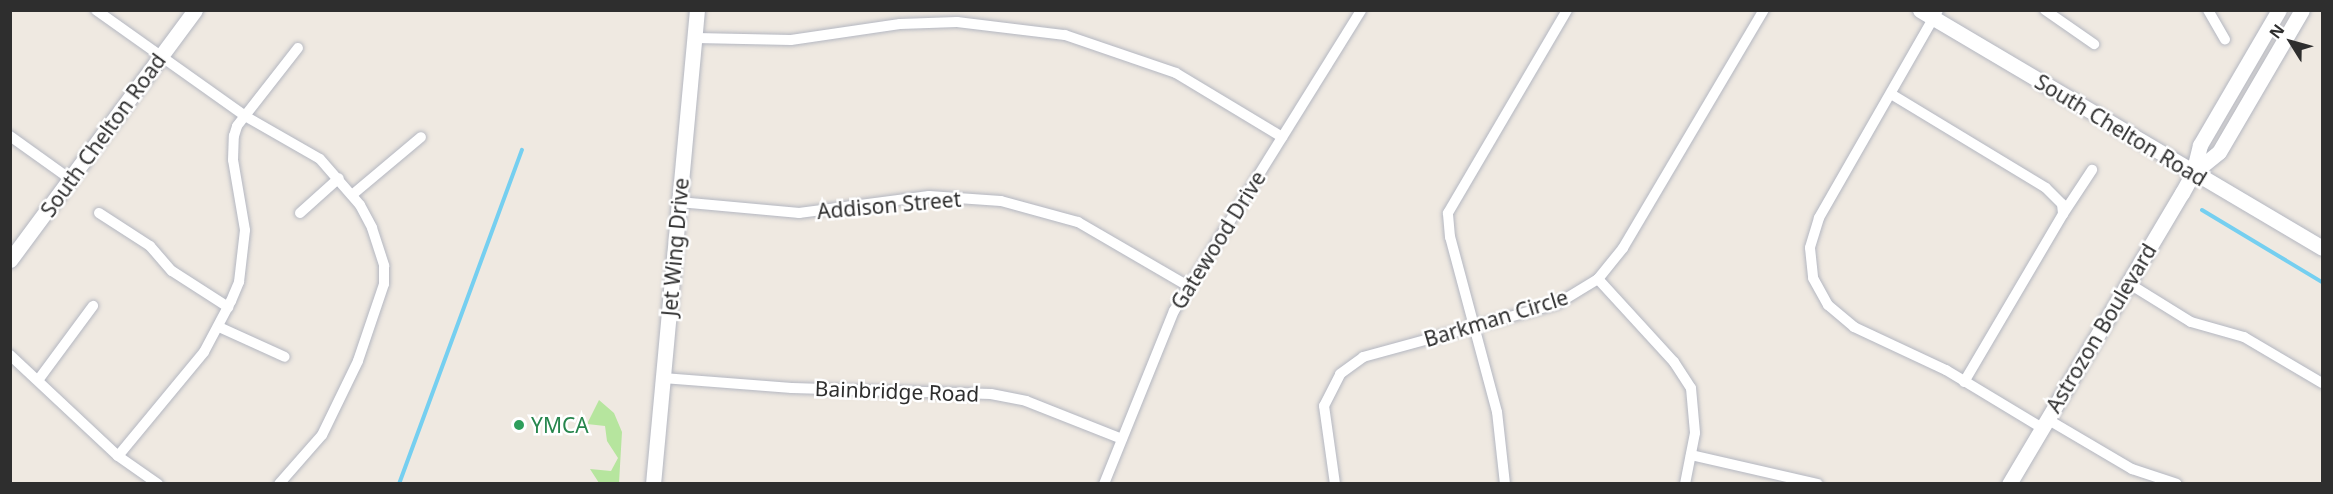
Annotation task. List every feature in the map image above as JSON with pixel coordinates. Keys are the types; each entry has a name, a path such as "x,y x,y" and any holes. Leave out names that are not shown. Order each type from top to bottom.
{"main road":[{"name":"South Chelton Road","path":"10,260 195,10"},
{"name":"Jet Wing Drive","path":"653,483 697,10"},
{"name":"Astrozon Boulevard","path":"2009,483 2193,173 2200,145 2279,10"},
{"name":"Astrozon Boulevard","path":"2193,173 2219,152 2302,10"},
{"name":"South Chelton Road","path":"1930,13 2193,173 2322,248"}],"street":[{"path":"96,10 245,116 320,159 352,195 379,245 384,266 382,292 336,411 309,453 279,483"},
{"name":"Gatewood Drive","path":"1104,483 1156,347 1188,286 1361,10"},
{"path":"1505,483 1497,412 1450,237 1448,213 1567,10"},
{"name":"Barkman Circle","path":"1335,483 1324,406 1340,374 1363,357 1557,303 1598,279 1623,248 1764,10"},
{"path":"2045,10 2094,44"},
{"path":"2208,10 2225,39"},
{"path":"1930,13 1891,94 1819,218 1810,248 1813,278 1837,316 2132,469 2177,483"},
{"path":"696,38 791,40 900,24 948,22 1065,35 1176,73 1282,137"},
{"path":"118,456 204,352 228,307 238,282 244,247 232,146 237,126 298,48"},
{"path":"1891,94 2046,188 2062,204 2063,214"},
{"path":"10,136 70,179"},
{"path":"352,195 421,137"},
{"path":"1964,382 2063,214 2092,170"},
{"path":"300,213 339,178"},
{"name":"Addison Street","path":"679,202 799,213 929,196 1001,201 1086,226 1188,286"},
{"path":"99,213 150,246 172,271 228,307"},
{"path":"1598,279 1683,373 1694,401 1691,455 1685,483"},
{"path":"2128,283 2191,322 2244,337 2322,382"},
{"path":"39,379 93,306"},
{"path":"219,327 285,357"},
{"path":"10,355 39,379 118,456 158,483"},
{"name":"Bainbridge Road","path":"663,378 792,388 991,394 1026,401 1122,439"},
{"path":"1691,455 1818,483"}],"green space":[{"path":"599,400 614,413 622,432 619,483 599,483 590,469 611,471 618,458 607,441 605,426 587,424"}],"waterway":[{"path":"399,484 522,150"},
{"path":"2202,210 2322,282"}],"place":[{"name":"YMCA","path":"519,425"}]}
